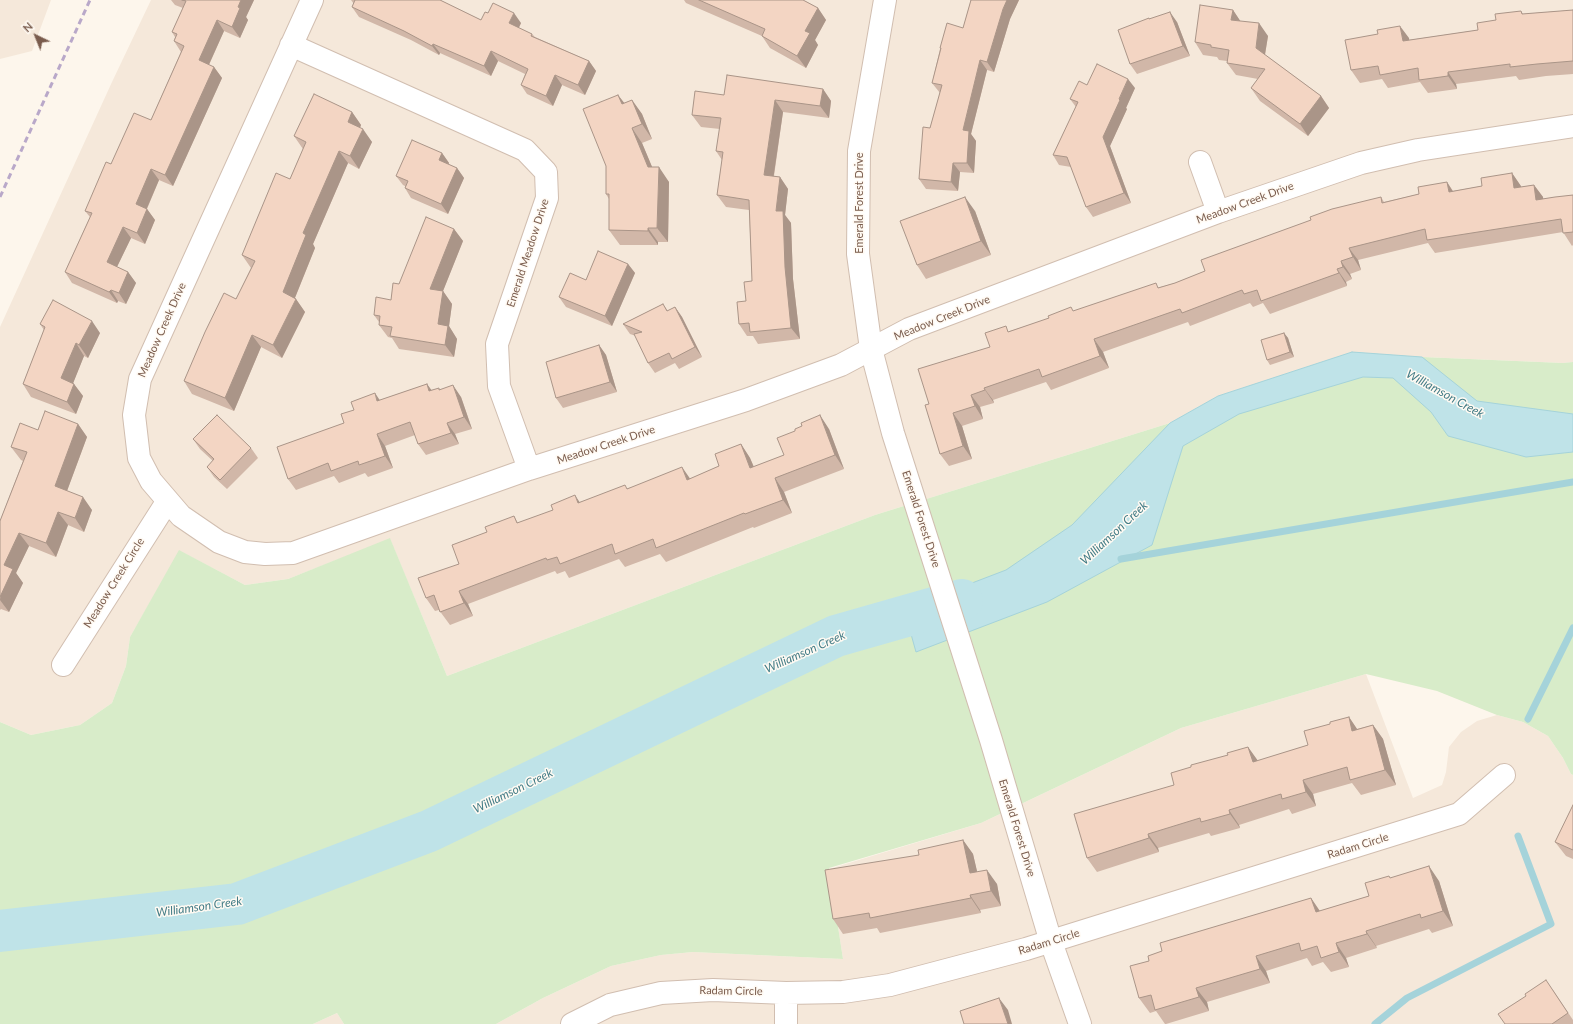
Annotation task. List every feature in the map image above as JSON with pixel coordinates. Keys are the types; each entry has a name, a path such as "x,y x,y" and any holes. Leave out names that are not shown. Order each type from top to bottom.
{"street":[{"name":"Meadow Creek Drive","path":"312,0 140,379 134,416 138,458 150,481 167,502 180,516 219,542 245,552 265,554 293,553 529,469 746,400 841,365 909,329 1218,212 1361,163 1418,150 1573,126"},
{"name":"Emerald Forest Drive","path":"885,0 859,151 858,254 871,349 893,433 991,740 1051,942 1080,1024"},
{"name":"Emerald Meadow Drive","path":"291,45 525,150 546,172 547,198 497,344 498,386 529,469"},
{"path":"1200,162 1218,212"},
{"name":"Meadow Creek Circle","path":"63,665 167,502"},
{"name":"Radam Circle","path":"572,1024 610,1005 661,993 713,990 786,993 843,992 890,985 1051,942 1460,814 1504,775"},
{"path":"786,993 786,1024"}],"shaded area":[{"path":"0,0 51,0 32,51 0,59"},
{"path":"151,0 1573,0 1573,362 1563,363 1422,357 1352,352 1218,396 1170,423 875,515 447,676 390,539 288,579 245,585 180,551 130,637 126,666 112,703 80,725 31,735 0,722 0,327"},
{"path":"1366,674 1413,798 1442,785 1446,772 1449,747 1461,732 1477,721 1497,715 1523,722 1548,736 1563,758 1571,774 1573,775 1573,1024 496,1024 543,998 611,966 661,955 693,952 843,959 829,869 981,823 1181,728"},
{"path":"337,1013 344,1024 313,1024"}],"green space":[{"path":"1352,352 1422,357 1563,363 1573,362 1573,775 1548,736 1523,722 1497,715 1437,691 1366,674 1181,728 981,823 829,868 843,959 693,952 661,955 611,966 543,998 496,1024 344,1024 337,1013 313,1024 0,1024 0,722 31,735 80,725 112,703 126,666 130,637 179,550 245,585 288,579 390,538 447,676 875,515 1170,423 1218,396"}],"water":[{"path":"1352,352 1422,357 1477,401 1573,414 1573,452 1526,457 1448,436 1431,412 1393,378 1363,377 1239,414 1183,446 1152,545 1047,602 916,652 904,609 1006,570 1072,525 1170,423 1218,396"}],"building":[{"path":"182,0 241,0 238,7 240,8 232,27 217,20 199,60 214,67 165,175 151,169 136,204 147,209 137,233 123,227 107,262 128,272 119,293 111,290 109,292 65,272 92,213 85,211 106,162 111,164 134,113 151,120 184,46 174,41 177,34 172,32 186,1"},
{"path":"355,0 440,0 481,20 485,12 488,13 493,3 514,13 509,23 532,34 531,36 589,61 578,85 555,75 546,96 521,85 528,69 491,51 484,66 433,44 432,46 404,31 352,7"},
{"path":"699,0 803,0 818,8 805,31 810,33 797,56 762,36 765,29"},
{"path":"971,0 1007,0 987,62 980,60 963,130 969,131 967,163 953,163 951,182 919,179 923,127 930,128 942,85 932,83 947,23 963,28"},
{"path":"1200,5 1233,10 1231,20 1259,23 1256,48 1321,96 1300,124 1251,88 1265,69 1227,63 1229,50 1211,47 1211,45 1195,42"},
{"path":"1573,10 1573,61 1510,67 1510,64 1448,72 1448,76 1419,80 1418,68 1380,75 1378,66 1351,70 1345,40 1378,34 1377,30 1400,26 1403,41 1478,30 1477,23 1496,20 1495,14 1521,11 1522,14"},
{"path":"1170,12 1183,46 1130,64 1118,30"},
{"path":"1097,64 1128,79 1103,137 1124,193 1086,207 1067,157 1053,155 1078,102 1070,99 1079,81 1087,85"},
{"path":"727,75 823,89 820,106 775,100 764,175 780,177 776,211 783,211 785,267 791,328 750,332 749,323 739,324 737,302 746,301 744,282 752,281 749,200 717,195 723,152 716,151 721,118 692,115 695,91 724,95"},
{"path":"314,94 352,112 348,122 363,129 350,156 339,151 303,233 306,235 283,292 296,299 273,345 252,335 225,398 184,381 224,293 236,299 255,261 242,255 276,173 290,179 306,142 294,136"},
{"path":"618,95 622,104 632,100 642,124 632,128 648,167 659,167 657,228 648,228 648,231 609,230 609,194 606,194 606,166 583,109"},
{"path":"412,140 442,153 439,160 457,168 441,204 405,188 408,181 396,176"},
{"path":"1512,173 1514,188 1534,185 1536,200 1573,195 1573,232 1563,233 1561,219 1427,240 1425,229 1349,248 1353,257 1341,261 1343,267 1337,269 1339,273 1261,301 1257,290 1244,294 1242,290 1182,313 1180,309 1094,339 1100,356 1042,377 1039,369 984,388 985,390 971,395 975,406 953,413 963,446 940,454 925,405 929,404 918,369 990,347 985,333 1006,326 1008,332 1049,318 1048,316 1071,307 1073,311 1156,283 1158,288 1175,283 1205,271 1201,260 1311,220 1310,217 1332,209 1381,197 1382,203 1419,194 1418,187 1447,182 1449,192 1482,186 1481,178"},
{"path":"965,197 981,241 917,265 900,221"},
{"path":"426,217 454,229 430,289 443,291 438,324 448,326 445,345 390,336 392,327 379,325 380,316 374,315 376,297 391,300 393,283 399,284"},
{"path":"598,251 628,264 605,316 559,297 570,273 586,280"},
{"path":"53,300 92,321 79,345 76,343 61,378 74,384 67,402 23,384 45,327 40,324"},
{"path":"663,304 667,311 675,307 695,347 672,359 669,353 648,363 634,334 642,332 623,324"},
{"path":"1284,333 1290,352 1267,360 1261,340"},
{"path":"599,345 610,382 556,398 546,362"},
{"path":"427,384 429,391 439,388 439,390 453,385 464,417 447,423 451,433 418,444 410,422 377,434 385,456 359,465 358,461 331,471 328,463 288,479 277,447 344,423 341,414 354,410 351,402 375,393 377,401"},
{"path":"45,411 78,424 55,486 83,497 75,518 58,512 46,543 19,533 4,565 13,569 0,597 0,521 27,452 11,447 20,423 38,430"},
{"path":"217,415 251,448 220,480 207,467 214,459 193,439"},
{"path":"820,415 835,455 775,478 783,500 745,514 744,513 656,548 653,539 615,554 612,544 560,564 557,557 547,560 546,558 459,591 464,603 440,612 434,595 426,598 418,578 459,564 452,545 487,532 485,527 514,516 517,523 553,510 551,505 575,495 578,503 625,485 627,489 682,467 687,480 719,466 715,454 741,444 750,468 784,455 777,438 795,431 795,429 802,426 801,423"},
{"path":"1349,717 1352,731 1373,725 1385,770 1350,780 1347,767 1303,780 1306,792 1282,799 1281,794 1229,810 1230,814 1201,822 1200,818 1148,834 1149,838 1087,858 1074,814 1174,785 1171,773 1191,767 1191,765 1228,755 1227,753 1248,747 1253,762 1308,745 1304,731"},
{"path":"1573,805 1573,850 1555,842"},
{"path":"963,840 970,873 987,870 991,891 970,895 971,898 870,918 869,913 833,919 825,870 919,855 918,850"},
{"path":"1429,866 1443,911 1421,918 1420,914 1366,931 1367,934 1336,943 1339,952 1321,958 1317,946 1301,951 1299,943 1256,956 1260,969 1196,988 1199,997 1155,1010 1151,995 1139,998 1130,966 1149,961 1148,956 1162,951 1160,943 1311,898 1316,912 1369,896 1365,883 1389,876 1390,878"},
{"path":"1546,980 1568,1013 1552,1024 1505,1024 1498,1014 1526,996 1525,994"},
{"path":"999,998 1008,1024 964,1024 960,1011"}],"waterway":[{"path":"1121,559 1573,482"},
{"name":"Williamson Creek","path":"0,931 237,904 429,831 836,636 962,600"},
{"path":"1528,719 1573,628"},
{"path":"1375,1024 1407,998 1551,924 1518,836"}],"railway":[{"path":"0,197 90,0"}]}
